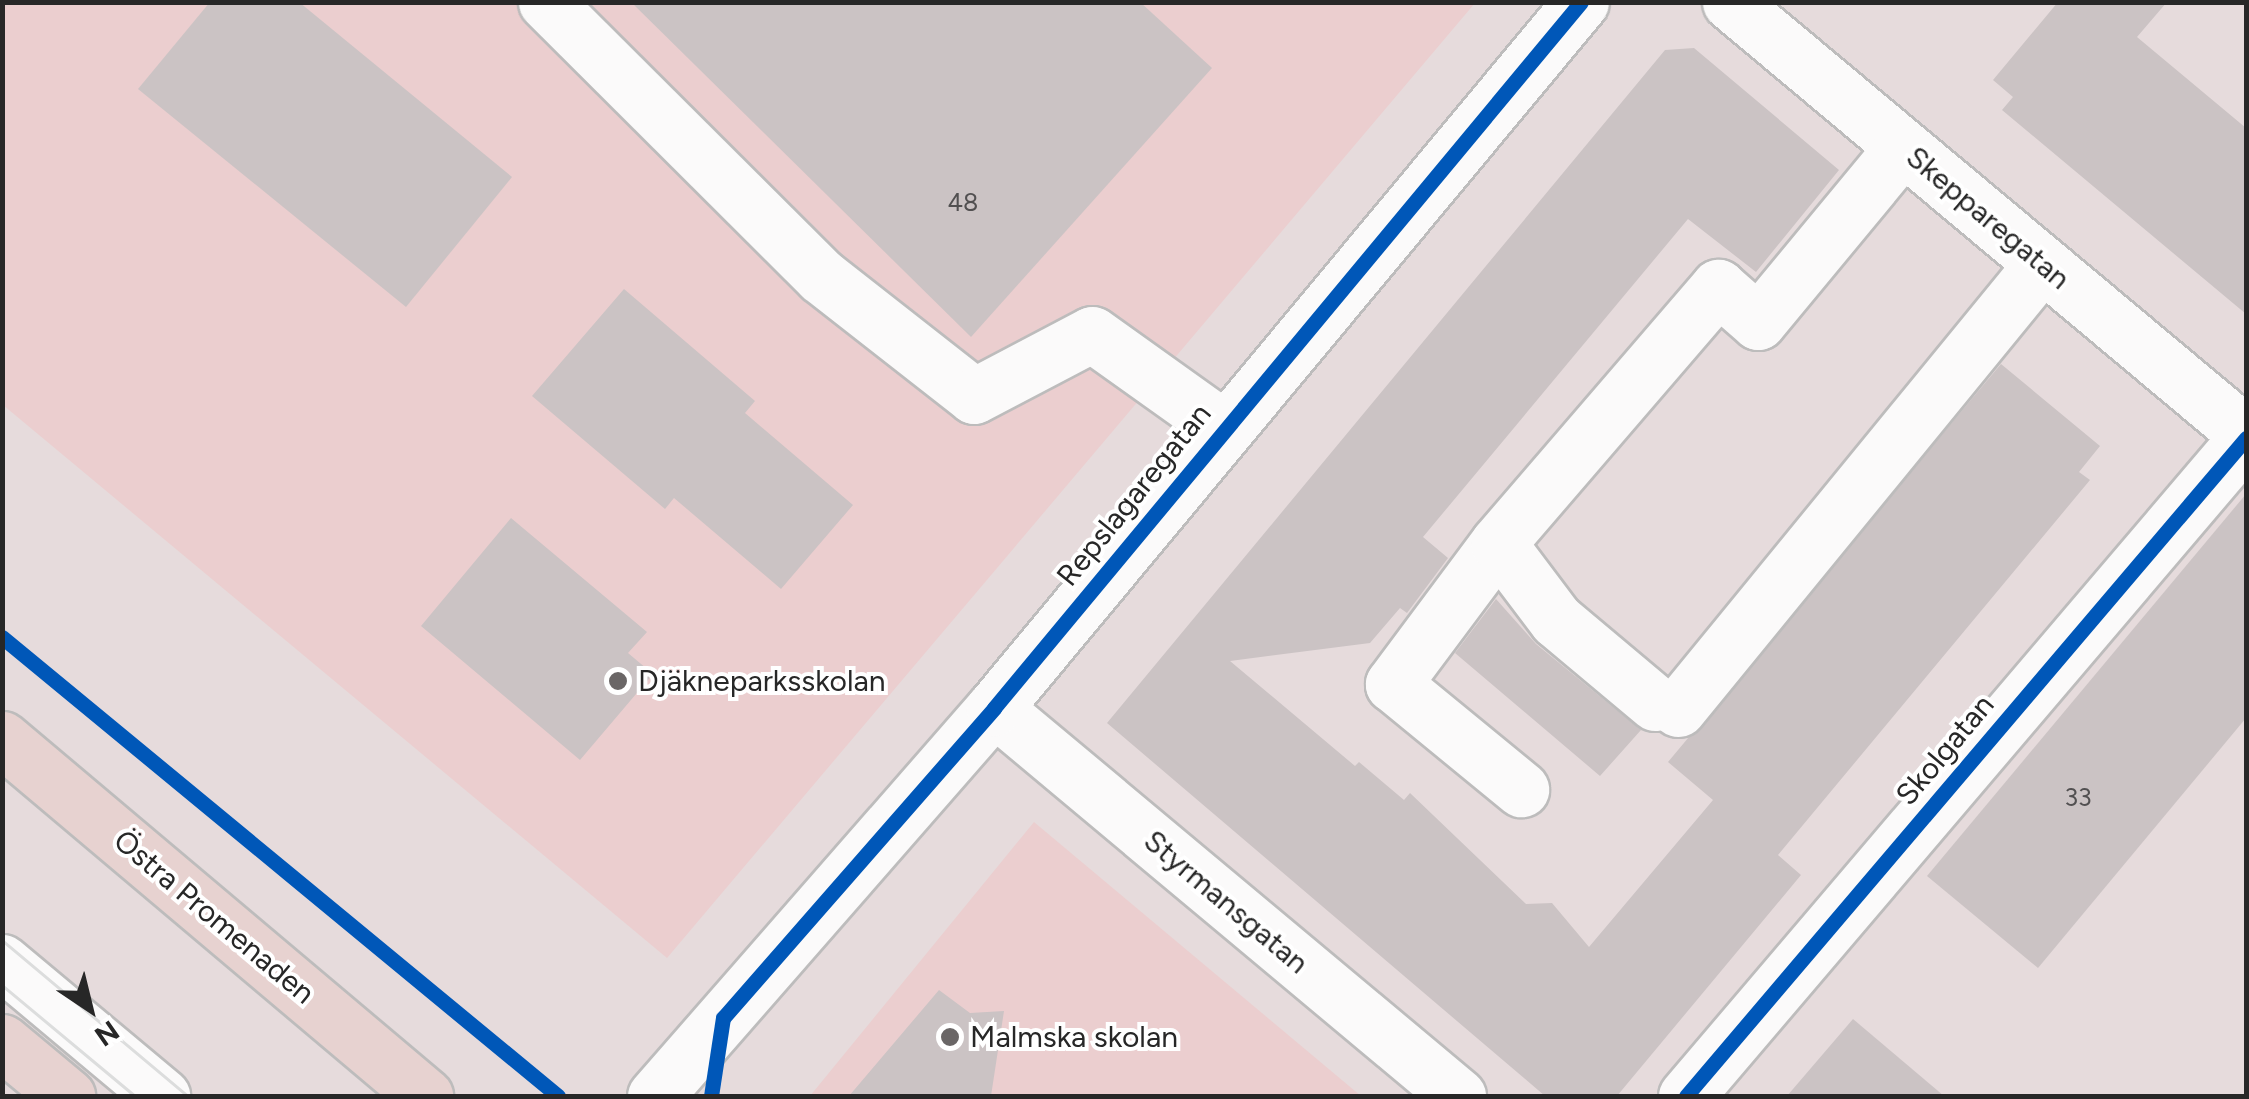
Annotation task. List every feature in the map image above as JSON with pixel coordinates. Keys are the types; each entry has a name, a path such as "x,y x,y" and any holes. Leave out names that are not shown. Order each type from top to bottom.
{"main road":[{"name":"Östra Promenaden","path":"2,740 425,1096"},
{"path":"2,1042 67,1096"}],"street":[{"path":"546,2 821,276 974,396 1092,334 1224,428"},
{"name":"Repslagaregatan","path":"654,1096 994,708 1581,2"},
{"name":"Skepparegatan","path":"1730,2 2246,436"},
{"path":"1521,789 1392,684 1498,543 1718,287 1758,322 1903,147"},
{"path":"1498,543 1556,620 1666,706 2042,264"},
{"name":"Skolgatan","path":"1686,1096 2246,436"},
{"name":"Styrmansgatan","path":"994,708 1458,1096"},
{"path":"2,962 162,1096"}],"shaded area":[{"name":"Djäkneparksskolan","path":"2,3 1475,3 667,958 3,405"},
{"path":"1034,822 1361,1096 810,1096"}],"building":[{"path":"210,2 299,2 512,177 406,307 138,89"},
{"path":"631,2 1140,2 1212,68 971,337"},
{"path":"2058,2 2167,2 2137,37 2246,128 2246,314 2002,110 2013,97 1993,80"},
{"path":"1694,48 1839,170 1756,272 1688,219 1423,537 1448,558 1407,613 1400,608 1370,643 1230,661 1355,766 1359,762 1404,800 1410,793 1526,904 1552,903 1589,947 1713,800 1668,762 2001,364 2100,446 2079,472 2090,480 1778,855 1801,875 1617,1096 1545,1096 1107,723 1665,50"},
{"path":"624,289 755,401 745,413 853,505 781,589 674,498 665,509 532,396"},
{"path":"2246,494 2246,718 2038,968 1927,876"},
{"path":"511,518 647,632 628,653 653,674 580,760 421,626"},
{"path":"1496,599 1536,644 1641,730 1600,776 1455,653"},
{"name":"Malmska skolan","path":"939,990 970,1013 1004,1011 991,1096 849,1096"},
{"path":"1853,1019 1944,1096 1787,1096"}],"tram line":[{"path":"2,940 188,1096"},
{"path":"2,985 135,1096"}],"cycle path":[{"path":"711,1096 723,1018 994,708 1581,2"},
{"path":"1686,1096 2246,438"},
{"path":"2,637 558,1096"}],"place":[{"name":"Djäkneparksskolan","path":"618,681"},
{"name":"Malmska skolan","path":"950,1037"}]}
